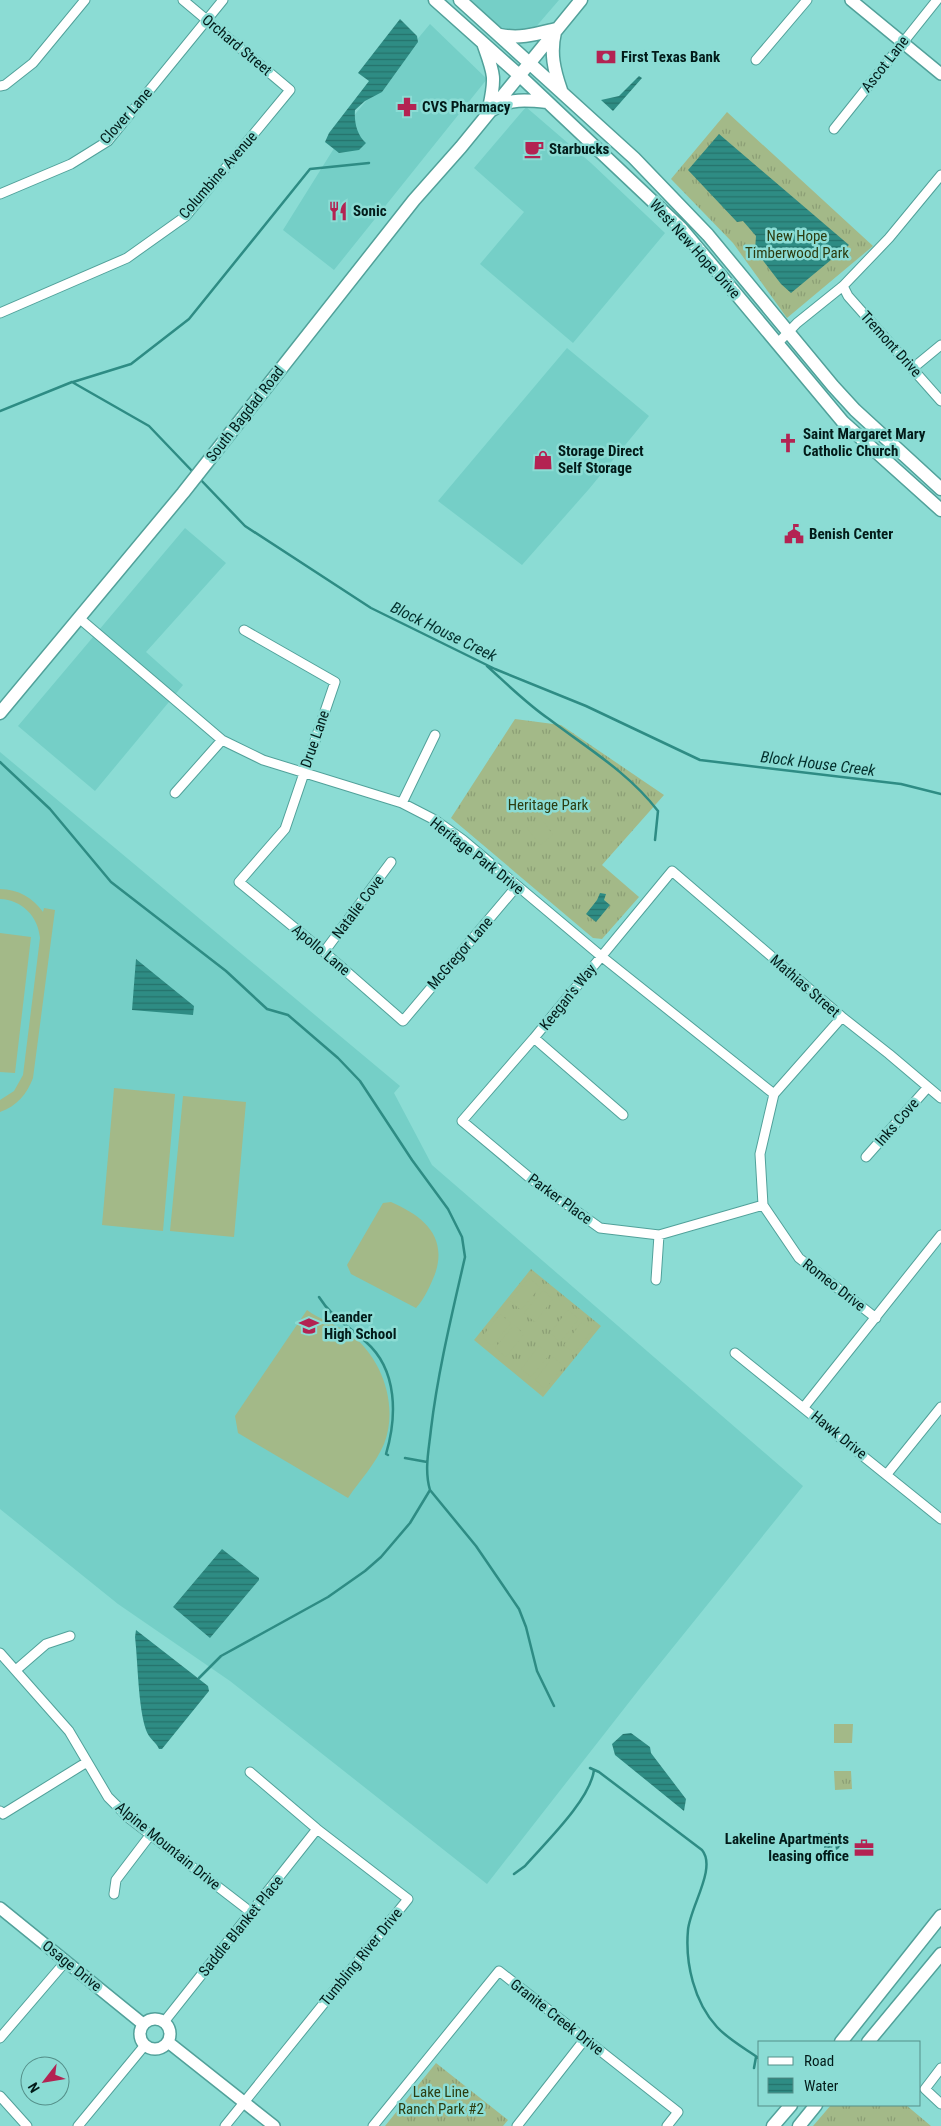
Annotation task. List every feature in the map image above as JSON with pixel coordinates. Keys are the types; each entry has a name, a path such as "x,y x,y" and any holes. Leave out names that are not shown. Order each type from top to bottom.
{"main road":[{"name":"West New Hope Drive","path":"435,0 519,75 681,228 843,422 941,510"},
{"name":"West New Hope Drive","path":"460,0 634,158 708,235 850,404 941,489"},
{"name":"South Bagdad Road","path":"0,713 183,493 403,214 581,0"},
{"path":"498,34 514,38 524,38 556,30 552,45 552,66 561,91"},
{"path":"482,41 494,73 495,84 488,113"},
{"path":"488,113 499,105 510,102 523,100 547,102"},
{"path":"842,2041 939,1922"},
{"path":"869,2041 941,1954"},
{"path":"774,2126 790,2106"},
{"path":"799,2126 815,2106"}],"street":[{"path":"0,86 5,85 34,63 85,0"},
{"name":"Orchard Street","path":"183,0 290,90"},
{"name":"Clover Lane","path":"0,194 71,164 108,141 223,0"},
{"path":"756,60 807,0"},
{"path":"851,0 941,74"},
{"name":"Ascot Lane","path":"834,129 937,0"},
{"name":"Columbine Avenue","path":"0,313 127,258 186,216 290,90"},
{"path":"777,344 797,323 843,286 889,238 941,175"},
{"name":"Tremont Drive","path":"843,286 848,296 941,400"},
{"path":"913,368 941,345"},
{"name":"Heritage Park Drive","path":"79,618 222,740 263,760 303,774 402,803 435,820 456,835 601,956 774,1094"},
{"name":"Drue Lane","path":"239,882 285,829 334,682 244,630"},
{"path":"402,803 435,735"},
{"path":"175,794 222,740"},
{"name":"Natalie Cove","path":"324,952 391,862"},
{"name":"Keegan's Way","path":"462,1121 534,1038 672,871"},
{"name":"Mathias Street","path":"672,871 842,1017 941,1098"},
{"name":"Apollo Lane","path":"239,882 403,1020"},
{"name":"McGregor Lane","path":"403,1020 518,886"},
{"path":"763,1205 760,1154 774,1094 842,1017"},
{"path":"534,1038 623,1114"},
{"name":"Inks Cove","path":"866,1157 928,1087"},
{"name":"Parker Place","path":"462,1121 530,1178 600,1228 659,1235 763,1205"},
{"name":"Romeo Drive","path":"763,1205 799,1258 876,1318"},
{"path":"656,1280 659,1235"},
{"path":"804,1407 941,1236"},
{"name":"Hawk Drive","path":"735,1353 941,1518"},
{"path":"888,1474 941,1407"},
{"path":"16,1670 46,1644 70,1636"},
{"name":"Alpine Mountain Drive","path":"0,1652 70,1731 108,1797 130,1819 252,1913"},
{"path":"0,1811 3,1814 87,1762"},
{"name":"Tumbling River Drive","path":"225,2126 408,1899 317,1829 250,1772"},
{"name":"Saddle Blanket Place","path":"164,2022 317,1829"},
{"path":"114,1894 116,1880 151,1834"},
{"name":"Osage Drive","path":"0,1908 143,2024"},
{"path":"0,2038 66,1961"},
{"name":"Granite Creek Drive","path":"373,2126 498,1971 678,2112 667,2126"},
{"path":"153,2018 164,2022 170,2033 168,2042 157,2049 145,2045 140,2035 143,2024 153,2018"},
{"path":"517,2126 585,2039"},
{"path":"168,2042 274,2126"},
{"path":"78,2126 145,2045"},
{"path":"941,2068 925,2089 941,2104"},
{"path":"0,2096 27,2126"}],"shaded area":[{"path":"471,0 559,0 534,29 521,33 502,29"},
{"path":"430,24 487,79 334,270 283,230 356,113"},
{"path":"526,107 591,163 665,233 573,343 480,264 524,212 474,168"},
{"name":"Storage Direct Self Storage","path":"567,348 649,416 589,489 522,565 438,501"},
{"path":"185,528 226,563 146,652 183,685 95,791 18,726"},
{"name":"Leander High School","path":"0,752 400,1086 394,1093 432,1165 803,1486 641,1687 487,1884 230,1681 118,1604 0,1509"}],"green space":[{"name":"New Hope Timberwood Park","path":"727,112 873,246 787,318 733,243 671,179"},
{"name":"Heritage Park","path":"515,719 561,725 664,795 602,865 639,897 602,939 593,938 451,818"},
{"path":"541,818 553,835 540,845 527,828"},
{"path":"0,889 7,889 24,895 35,902 43,912 44,908 55,910 33,1078 21,1099 0,1112 0,1100 14,1091 23,1075 40,938 36,923 28,911 15,902 0,899"},
{"path":"0,933 31,937 15,1073 0,1072"},
{"path":"114,1088 175,1094 163,1231 102,1225"},
{"path":"183,1096 246,1102 234,1237 170,1231"},
{"path":"391,1202 413,1214 430,1229 438,1249 435,1274 425,1296 416,1308 351,1274 347,1265 383,1203"},
{"path":"531,1269 601,1326 543,1397 474,1340"},
{"path":"529,1278 540,1287 521,1310 510,1301"},
{"path":"543,1290 553,1299 535,1322 524,1313"},
{"path":"307,1310 350,1334 361,1344 379,1369 385,1383 390,1414 384,1444 372,1466 348,1498 238,1433 235,1416"},
{"path":"568,1310 579,1319 560,1342 550,1333"},
{"path":"500,1314 511,1323 492,1346 482,1337"},
{"path":"582,1322 593,1330 574,1353 564,1345"},
{"path":"514,1325 524,1334 506,1357 495,1348"},
{"path":"539,1346 550,1354 531,1377 521,1369"},
{"path":"553,1357 564,1366 545,1389 535,1380"},
{"path":"834,1724 853,1724 852,1743 834,1743"},
{"path":"834,1771 851,1771 852,1789 835,1790"},
{"name":"Lake Line Ranch Park #2","path":"436,2063 508,2120 503,2126 385,2126"},
{"path":"830,2106 907,2106 931,2126 813,2126"}],"water":[{"path":"400,19 417,36 418,42 382,92 365,101 355,110 357,128 360,136 366,143 359,150 339,153 325,142 329,133 369,81 358,73"},
{"path":"639,76 642,78 613,111 601,100 619,96"},
{"path":"719,134 849,245 791,293 781,284 755,250 756,236 743,221 737,222 688,170"},
{"path":"600,893 606,894 604,900 610,905 596,922 586,914"},
{"path":"136,959 194,1006 193,1015 132,1010"},
{"path":"222,1549 259,1578 259,1580 210,1638 173,1607"},
{"path":"136,1630 208,1686 209,1691 162,1749 159,1749 149,1736 143,1720 135,1637"},
{"path":"631,1733 650,1747 651,1753 686,1799 684,1811 615,1755 612,1744 623,1734"},
{"path":"828,1833 836,1835 835,1840 840,1837 843,1843 836,1850 835,1845 833,1845 829,1857 822,1855"}],"waterway":[{"path":"73,382 131,364 189,319 310,169 369,163"},
{"name":"Block House Creek","path":"0,411 72,382 149,426 193,472"},
{"name":"Block House Creek","path":"199,478 245,526 371,608 495,669 586,706 700,760 901,784 941,794"},
{"path":"487,666 533,707 634,784 658,811 655,840"},
{"path":"0,762 50,809 111,882 226,971 267,1009 288,1015 338,1058 360,1081 412,1160 448,1209 462,1237 465,1257 437,1386 428,1452 428,1482 430,1490 476,1546 519,1609 526,1627 537,1671 554,1706"},
{"path":"319,1297 335,1316 366,1342 384,1366 389,1380 393,1410 390,1440 386,1454 388,1455"},
{"path":"405,1458 427,1462"},
{"path":"199,1678 221,1656 328,1597 365,1571 381,1557 410,1523 430,1490"},
{"path":"590,1768 599,1772 702,1850 706,1858 705,1877 690,1921 687,1943 693,1982 702,2006 717,2027 758,2058"},
{"path":"514,1874 525,1866 566,1820 591,1782 594,1770"},
{"path":"754,2068 756,2057"}],"place":[{"name":"First Texas Bank","path":"606,57"},
{"name":"CVS Pharmacy","path":"407,107"},
{"name":"Starbucks","path":"534,149"},
{"name":"Sonic","path":"338,211"},
{"name":"Saint Margaret Mary Catholic Church","path":"788,443"},
{"name":"Storage Direct Self Storage","path":"543,460"},
{"name":"Benish Center","path":"794,534"},
{"name":"Leander High School","path":"309,1326"},
{"name":"Lakeline Apartments leasing office","path":"864,1848"}]}
